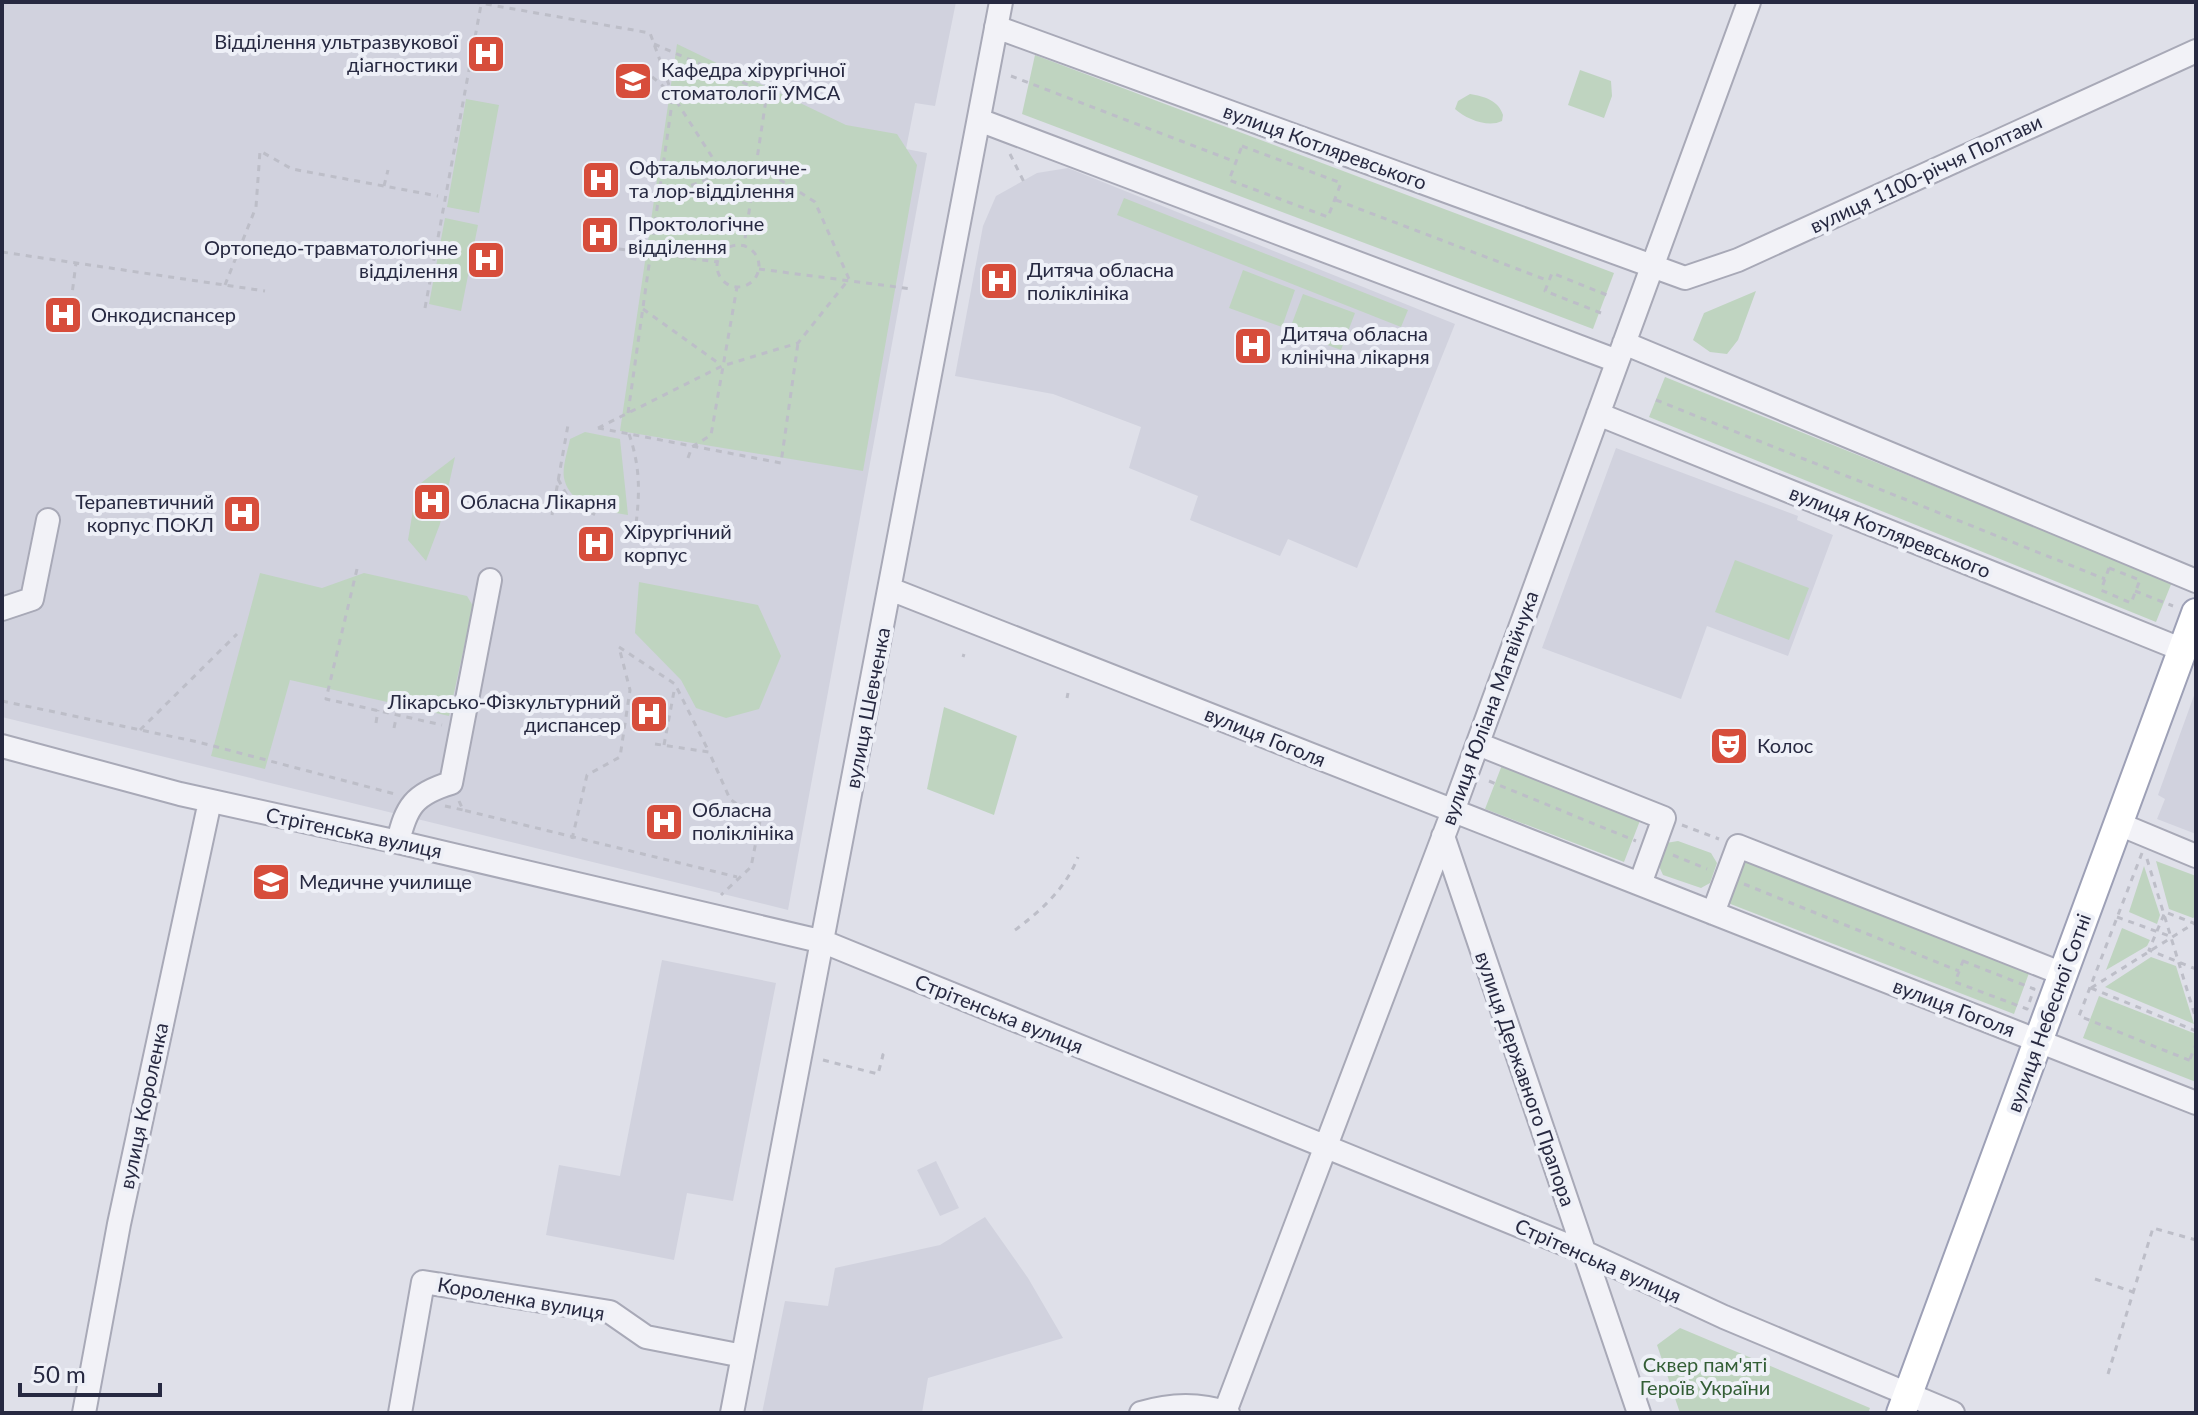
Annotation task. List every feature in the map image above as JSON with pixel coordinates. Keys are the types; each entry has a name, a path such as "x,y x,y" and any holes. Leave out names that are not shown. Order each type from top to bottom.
{"main road":[{"name":"вулиця Небесної Сотні","path":"1904,1404 2183,650 2186,610"}],"street":[{"name":"вулиця Шевченка","path":"732,1413 1001,2"},
{"name":"вулиця Юліана Матвійчука","path":"1141,1413 1161,1407 1194,1405 1226,1412 1478,744 1749,2"},
{"name":"вулиця Котляревського","path":"996,27 1653,266"},
{"name":"вулиця 1100-річчя Полтави","path":"1653,266 1685,278 1720,268 2196,51"},
{"path":"979,120 1621,352 2196,581"},
{"name":"вулиця Котляревського","path":"1598,414 2183,650"},
{"path":"2,609 32,599 48,520"},
{"path":"398,842 404,814 417,799 451,783 490,580"},
{"name":"вулиця Гоголя","path":"890,589 2196,1103"},
{"path":"1478,744 1664,818 1640,884"},
{"name":"Стрітенська вулиця","path":"2,746 210,801 824,942 1584,1252 1904,1404 1953,1413"},
{"name":"вулиця Короленка","path":"84,1413 119,1224 210,801"},
{"path":"2119,824 2196,856"},
{"name":"вулиця Державного Прапора","path":"1443,836 1639,1413"},
{"path":"1713,913 1738,846 2063,974"},
{"name":"Короленка вулиця","path":"400,1413 423,1282 610,1312 646,1337 743,1356"}],"path":[{"path":"474,2 650,33 673,96 723,174"},
{"path":"425,308 481,3"},
{"path":"654,44 767,93 744,245"},
{"path":"643,69 673,96"},
{"path":"1011,76 1236,162"},
{"path":"628,413 673,96"},
{"path":"1242,146 1341,183 1335,199 1328,217 1229,180 1242,146"},
{"path":"225,285 256,207 260,151 292,169 438,196"},
{"path":"1009,152 1026,186"},
{"path":"659,197 757,165 815,202 849,279"},
{"path":"384,186 388,170"},
{"path":"1335,199 1549,281"},
{"path":"744,245 756,253 759,269 754,281 737,287 724,282 717,269 718,262 726,248 744,245"},
{"path":"619,249 718,262"},
{"path":"2,252 265,291"},
{"path":"71,302 76,263"},
{"path":"759,269 912,289"},
{"path":"1601,313 1545,291 1552,273 1607,295"},
{"path":"798,343 722,366 598,428 781,463 798,343 849,279"},
{"path":"688,458 692,447 711,435 737,287"},
{"path":"643,309 722,366"},
{"path":"1656,400 2105,579"},
{"path":"552,515 568,425"},
{"path":"629,434 637,458 640,487 636,524"},
{"path":"558,479 571,503 596,515"},
{"path":"2109,568 2140,580 2131,603 2101,590 2105,579 2109,568"},
{"path":"357,569 326,699 461,729"},
{"path":"2135,591 2186,610"},
{"path":"140,730 237,634"},
{"path":"572,839 587,775 620,757 630,690 619,647 675,684 730,799 760,821 751,867 721,895"},
{"path":"664,745 675,684"},
{"path":"2,701 198,742 572,839 737,877"},
{"path":"376,723 378,710"},
{"path":"394,728 397,714"},
{"path":"655,744 709,752"},
{"path":"451,783 463,810"},
{"path":"1664,818 1738,846"},
{"path":"2196,1019 2144,848 2079,1016 2196,1063"},
{"path":"1015,930 1037,914 1069,878 1078,857"},
{"path":"2165,912 2195,923"},
{"path":"2149,950 2165,912"},
{"path":"2117,917 2172,937"},
{"path":"2091,988 2195,923"},
{"path":"2149,950 2196,969"},
{"path":"1963,961 2034,989 2027,1009 1955,982 1963,961"},
{"path":"2091,988 2196,1031"},
{"path":"2189,1061 2196,1044"},
{"path":"823,1060 878,1074 883,1055 878,1053"},
{"path":"2108,1374 2153,1228 2196,1240"},
{"path":"2095,1279 2133,1292"}],"shaded area":[{"name":"Обласна Лікарня","path":"2,2 956,2 935,106 915,103 906,149 927,153 788,910 2,717"},
{"path":"1068,168 1455,324 1357,568 1288,539 1280,556 1190,520 1198,496 1129,468 1141,427 1053,394 955,376 983,226 996,196 1037,173"},
{"path":"1616,448 1798,516 1797,520 1833,535 1788,656 1707,626 1681,699 1542,648"},
{"path":"2196,690 2196,834 2157,819 2165,799 2158,795"},
{"path":"662,960 776,983 733,1201 687,1193 674,1260 546,1235 559,1165 620,1176"},
{"path":"936,1161 959,1208 940,1216 917,1170"},
{"path":"985,1217 1028,1278 1063,1338 928,1378 922,1413 762,1413 785,1301 828,1306 835,1268 940,1245"}],"green space":[{"path":"677,44 846,125 897,134 917,165 863,471 620,431"},
{"path":"1035,55 1614,273 1593,329 1022,114"},
{"path":"1580,70 1611,81 1612,96 1604,118 1568,105"},
{"path":"1470,94 1494,103 1501,110 1502,121 1477,121 1455,109 1458,101"},
{"path":"466,99 499,105 479,213 447,207"},
{"path":"1124,198 1408,310 1401,327 1117,215"},
{"path":"445,218 478,225 461,311 429,304"},
{"path":"1243,270 1295,290 1282,327 1229,308"},
{"path":"1756,291 1738,340 1727,354 1710,352 1693,340 1704,313"},
{"path":"1303,294 1355,313 1341,350 1289,331"},
{"path":"1665,377 2172,582 2156,622 1649,417"},
{"path":"585,432 620,439 628,515 590,506 568,488 564,469 570,439"},
{"path":"455,457 440,524 426,561 408,540 417,486"},
{"path":"1735,560 1809,588 1789,640 1715,612"},
{"path":"260,573 322,588 364,573 467,596 473,606 449,716 290,680 265,769 211,756"},
{"path":"639,582 758,605 781,656 759,709 726,718 696,708 681,680 635,633"},
{"path":"944,707 1017,736 994,815 927,789"},
{"path":"1502,765 1641,818 1624,862 1485,809"},
{"path":"1678,841 1711,853 1717,863 1710,883 1701,888 1663,875 1658,864 1666,843"},
{"path":"1745,861 2029,973 2014,1014 1728,903"},
{"path":"2156,861 2196,876 2196,916 2193,918 2169,909"},
{"path":"2144,866 2160,915 2157,924 2129,912"},
{"path":"2122,928 2150,940 2147,946 2106,970"},
{"path":"2151,957 2176,966 2194,1024 2105,987"},
{"path":"2099,996 2196,1034 2196,1082 2083,1038"},
{"name":"Сквер пам'яті Героїв України","path":"1680,1328 1870,1408 1868,1413 1680,1413 1657,1345"}],"place":[{"name":"Відділення ультразвукової діагностики","path":"486,54"},
{"name":"Кафедра хірургічної стоматології УМСА","path":"633,81"},
{"name":"Офтальмологичне- та лор-відділення","path":"601,180"},
{"name":"Проктологічне відділення","path":"600,235"},
{"name":"Ортопедо-травматологічне відділення","path":"486,260"},
{"name":"Дитяча обласна поліклініка","path":"999,281"},
{"name":"Онкодиспансер","path":"63,315"},
{"name":"Дитяча обласна клінічна лікарня","path":"1253,346"},
{"name":"Обласна Лікарня","path":"432,502"},
{"name":"Терапевтичний корпус ПОКЛ","path":"242,514"},
{"name":"Хірургічний корпус","path":"596,544"},
{"name":"Лікарсько-Фізкультурний диспансер","path":"649,714"},
{"name":"Колос","path":"1729,746"},
{"name":"Обласна поліклініка","path":"664,822"},
{"name":"Медичне училище","path":"271,882"}]}
